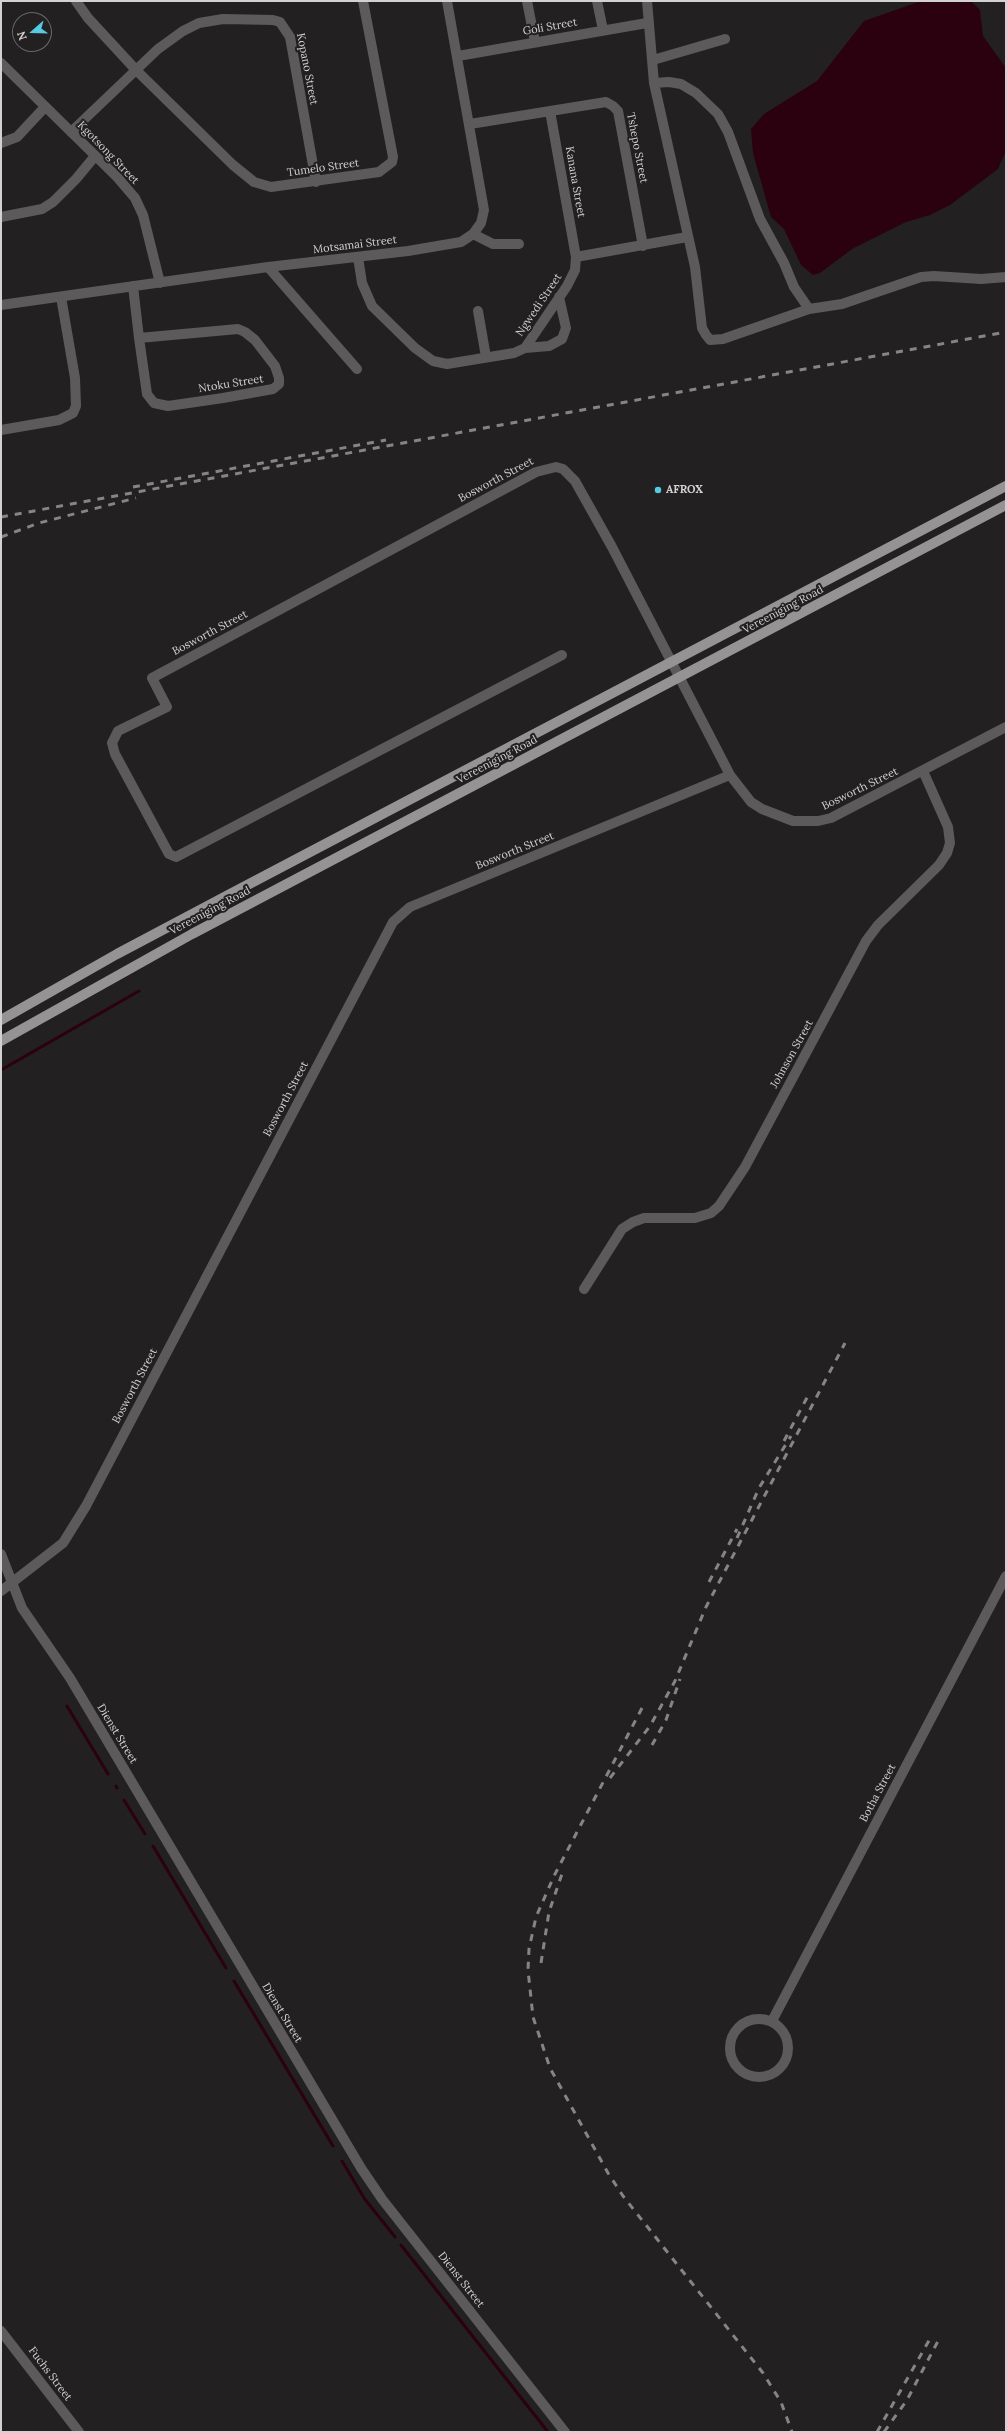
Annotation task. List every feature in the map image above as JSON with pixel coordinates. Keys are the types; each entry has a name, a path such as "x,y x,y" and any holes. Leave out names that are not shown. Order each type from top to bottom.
{"main road":[{"name":"Vereeniging Road","path":"1,1020 194,913 1006,486"},
{"name":"Vereeniging Road","path":"1,1041 192,934 679,679 1006,505"}],"street":[{"name":"Tumelo Street","path":"76,1 88,18 136,70 254,182 270,187 316,182 379,172 388,167 393,157 363,1"},
{"path":"447,1 458,56 484,210 481,223 473,234 493,244 519,244"},
{"path":"527,1 535,42"},
{"path":"597,1 603,30"},
{"path":"647,1 647,23 653,60 654,83 698,283 702,328 710,340 715,341 744,333 809,309 842,304 921,278 934,276 981,279 1006,277"},
{"name":"Kopano Street","path":"71,132 158,49 199,22 223,19 265,19 280,22 290,37 316,182"},
{"name":"Goli Street","path":"458,56 647,23"},
{"path":"653,60 725,39"},
{"name":"Kgotsong Street","path":"1,63 117,177 140,206 160,283"},
{"path":"654,83 669,82 681,84 696,94 718,114 728,132 760,220 784,263 794,288 809,309"},
{"name":"Tshepo Street","path":"470,124 606,102 618,111 643,246"},
{"path":"1,143 17,137 45,107"},
{"name":"Kanana Street","path":"550,111 576,257"},
{"path":"1,217 42,209 53,202 76,180 95,156"},
{"name":"Motsamai Street","path":"1,305 268,267 358,257 461,242 473,234"},
{"path":"576,257 687,237"},
{"name":"Ngwedi Street","path":"358,257 362,283 372,306 424,355 433,361 447,364 514,353 525,348 572,278 576,257"},
{"path":"268,267 357,370"},
{"name":"Ntoku Street","path":"133,286 139,338 147,394 150,400 160,405 168,406 273,389 279,384 280,378 275,366 255,340 245,332 238,329 139,338"},
{"path":"1,430 59,420 73,413 76,406 76,378 61,297"},
{"path":"525,348 549,346 562,339 566,328 559,297"},
{"path":"478,311 486,357"},
{"name":"Bosworth Street","path":"562,655 176,857 170,854 113,747 112,738 118,731 167,706 152,678 524,478 548,467 563,469 575,481 612,547 730,775 751,802 762,809 793,821 818,821 844,812 1006,727"},
{"name":"Johnson Street","path":"584,1289 622,1229 633,1222 644,1218 695,1218 711,1212 719,1206 744,1167 866,941 878,925 939,865 947,853 950,843 948,827 923,771"},
{"name":"Bosworth Street","path":"1,1591 63,1543 86,1506 392,922 410,907 730,775"},
{"name":"Dienst Street","path":"1,1554 22,1608 70,1678 361,2168 382,2199 565,2432"},
{"name":"Botha Street","path":"772,2021 1006,1576"},
{"path":"763,2018 772,2021 780,2027 788,2043 785,2061 772,2074 764,2077 746,2074 738,2069 729,2053 732,2034 738,2027 750,2020 763,2018"},
{"name":"Fuchs Street","path":"1,2331 79,2432"}],"shaded area":[{"path":"921,1 971,1 980,10 983,36 1006,68 1006,151 998,169 950,205 930,215 906,222 852,249 820,273 813,275 801,265 784,229 771,217 753,153 751,129 764,114 817,81 864,21"}],"waterway":[{"path":"1,1070 139,991"},
{"path":"67,1706 108,1774"},
{"path":"124,1800 145,1834"},
{"path":"153,1846 226,1968"},
{"path":"234,1981 333,2146"},
{"path":"342,2161 364,2198 395,2237"},
{"path":"401,2245 548,2432"}],"railway":[{"path":"1,517 1006,332"},
{"path":"133,487 386,440"},
{"path":"1,537 39,523 136,498"},
{"path":"610,1778 650,1726 675,1681 706,1607 845,1343"},
{"path":"784,1441 810,1392"},
{"path":"737,1538 759,1488 791,1436"},
{"path":"709,1582 737,1529"},
{"path":"652,1745 666,1720 680,1679"},
{"path":"642,1708 554,1876 536,1917 529,1949 528,1970 533,2017 550,2068 608,2173 623,2196 763,2373 781,2402 792,2432"},
{"path":"541,1963 549,1912 564,1868"},
{"path":"877,2432 931,2337"},
{"path":"884,2432 907,2400 938,2341"}],"place":[{"name":"AFROX","path":"658,490"}]}
